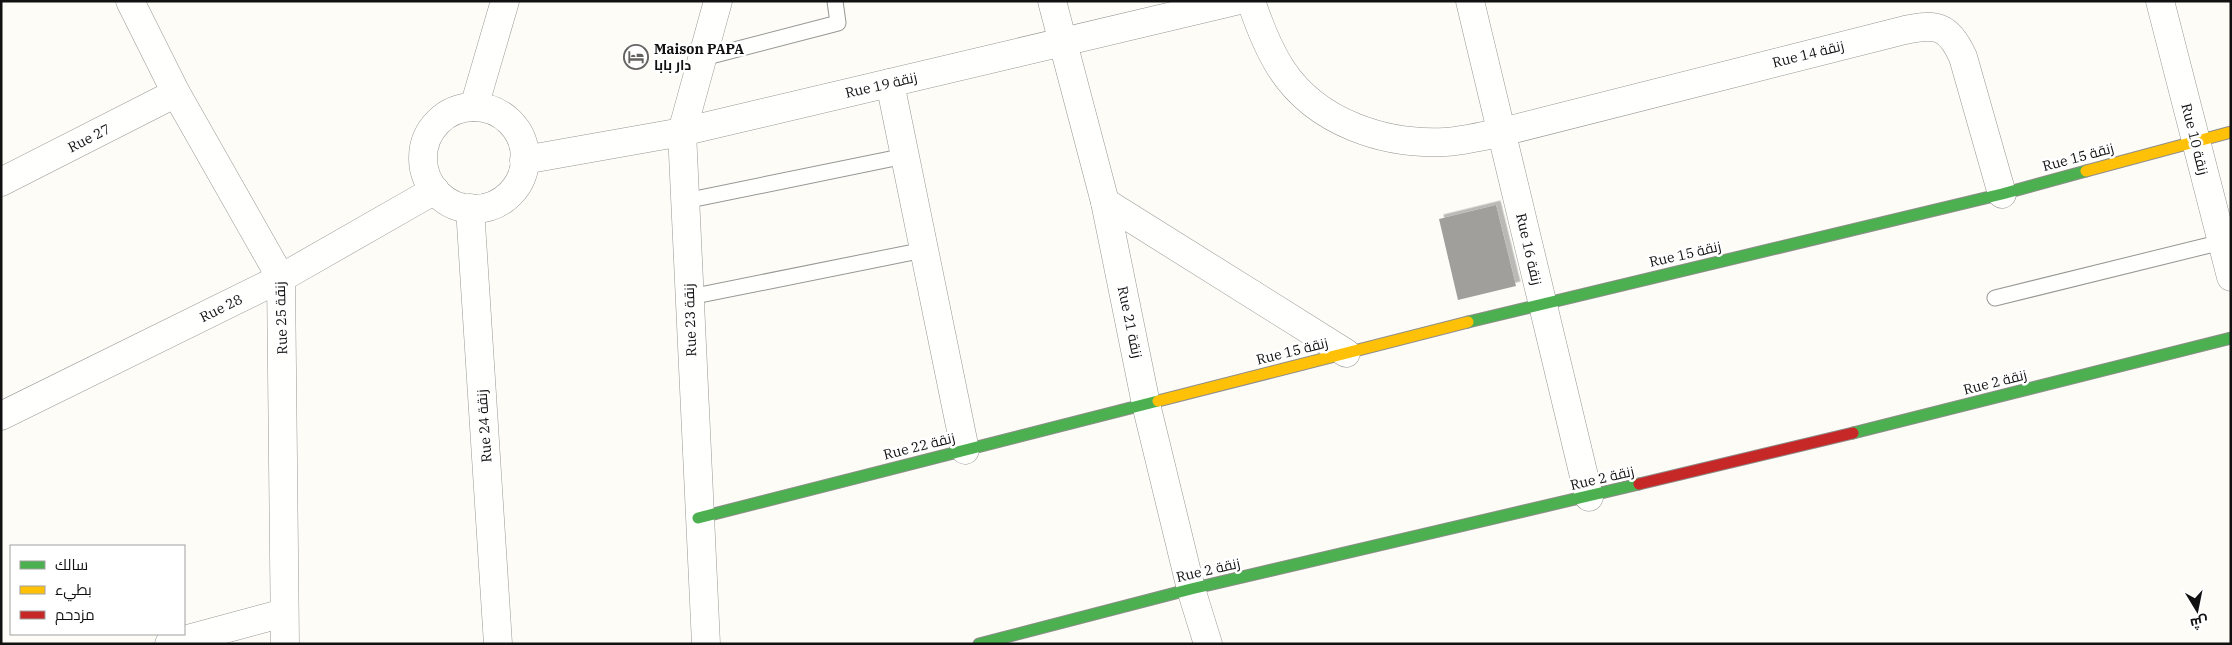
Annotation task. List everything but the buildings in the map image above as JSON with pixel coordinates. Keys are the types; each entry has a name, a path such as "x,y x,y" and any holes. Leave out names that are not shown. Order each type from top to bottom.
{"street":[{"name":"Rue 25 زنقة","path":"130,1 176,93 282,278 285,644"},
{"path":"474,107 505,1"},
{"name":"Rue 23 زنقة","path":"706,644 698,518 682,132 718,1"},
{"name":"Rue 21 زنقة","path":"1052,1 1061,43 1105,202 1146,404 1191,589 1208,644"},
{"name":"Rue 19 زنقة","path":"524,160 682,132 1236,1"},
{"name":"Rue 14 زنقة","path":"1250,1 1268,46 1282,71 1299,90 1322,110 1344,123 1366,132 1394,139 1420,142 1448,142 1502,132 1905,30 1932,26 1946,31 1956,42 1963,57 2002,194"},
{"name":"Rue 16 زنقة","path":"1470,1 1588,496"},
{"name":"Rue 10 زنقة","path":"2160,1 2231,277"},
{"path":"890,83 965,450"},
{"name":"Rue 27","path":"1,182 176,93"},
{"path":"474,107 494,111 510,122 522,140 524,160 520,179 508,196 490,206 470,208 457,206 445,200 435,190 427,179 423,153 426,139 433,127 442,118 454,111 474,107"},
{"name":"Rue 15 زنقة","path":"1146,404 1542,303 2002,194 2231,132"},
{"name":"Rue 28","path":"1,416 282,278 435,190"},
{"path":"1105,202 1346,353"},
{"name":"Rue 24 زنقة","path":"470,208 498,644"},
{"name":"Rue 2 زنقة","path":"979,644 1191,589 1826,440 2231,338"},
{"name":"Rue 22 زنقة","path":"698,518 1146,404"},
{"path":"169,644 284,613"}],"lane":[{"path":"703,58 838,24 834,1"},
{"path":"685,201 905,156"},
{"path":"1995,298 2222,242"},
{"path":"690,297 924,250"}],"traffic: fast":[{"path":"1468,322 2002,194 2086,171"},
{"path":"1853,433 2231,338"},
{"path":"698,518 1158,401"},
{"path":"979,644 1191,589 1639,484"}],"traffic: slow":[{"path":"2086,171 2231,132"},
{"path":"1158,401 1468,322"}],"traffic: jam":[{"path":"1639,484 1853,433"}],"place":[{"name":"Maison PAPA دار بابا","path":"636,57"}]}
